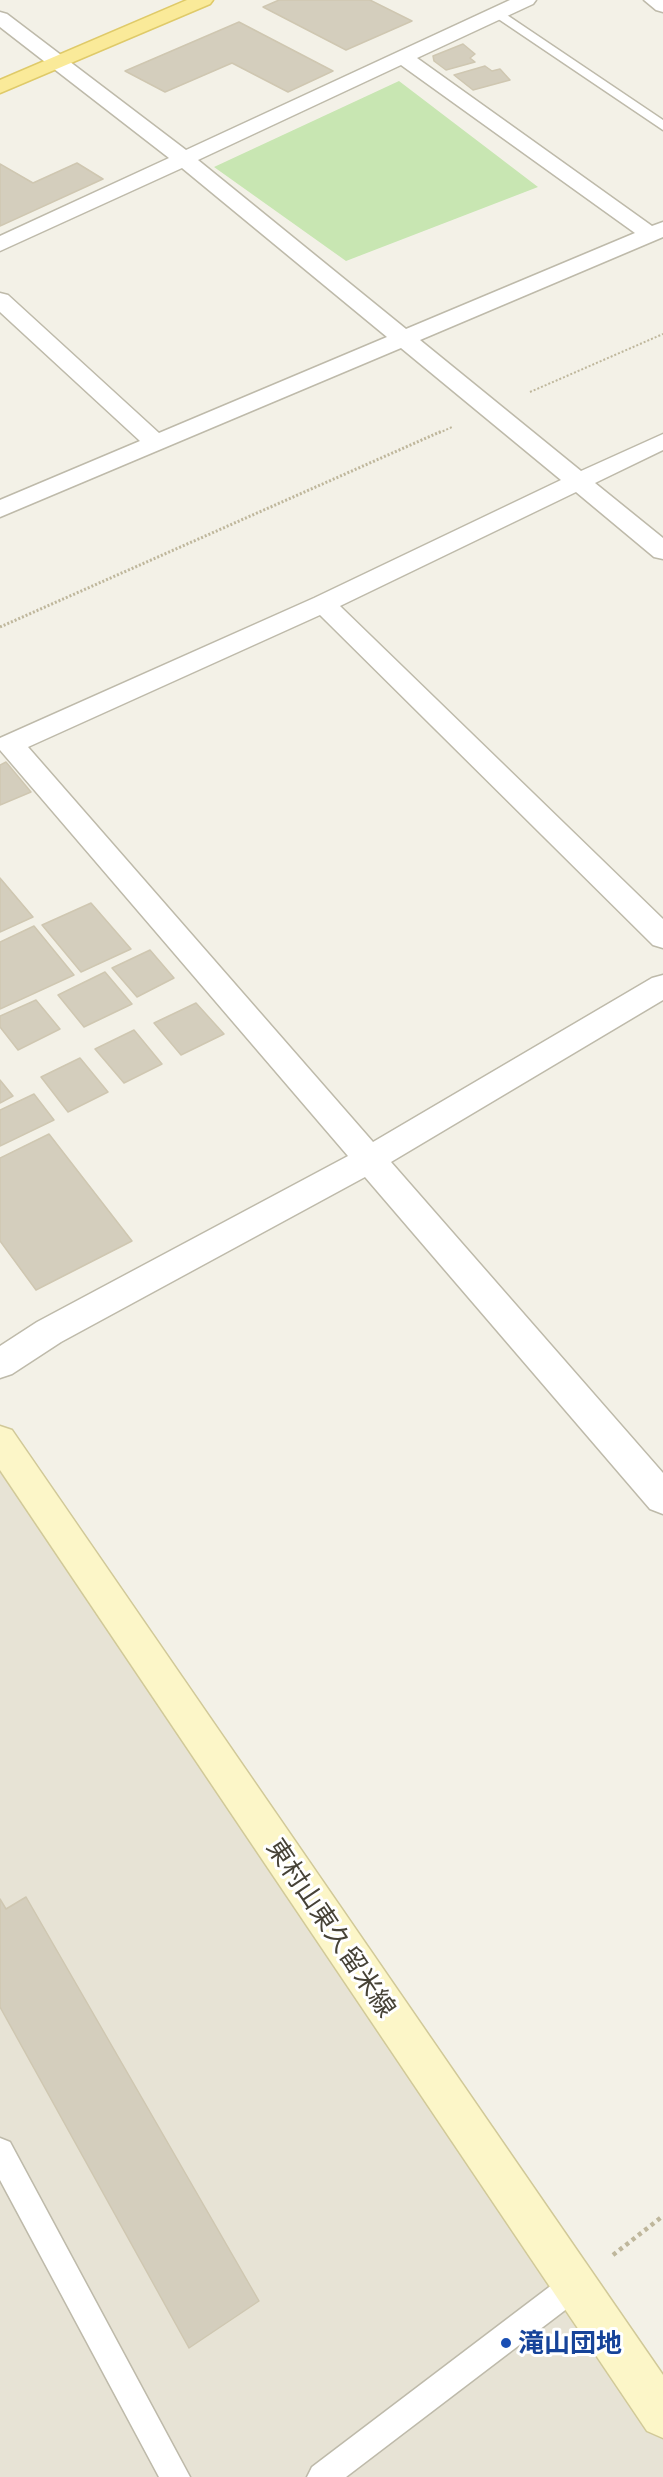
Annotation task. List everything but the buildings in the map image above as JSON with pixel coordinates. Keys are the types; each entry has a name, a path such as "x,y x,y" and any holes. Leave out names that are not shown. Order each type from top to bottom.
{"main road":[{"path":"0,87 203,0"},
{"name":"東村山東久留米線","path":"0,1441 663,2415"}],"street":[{"path":"0,244 526,0"},
{"path":"654,0 663,6"},
{"path":"0,18 184,159 663,551"},
{"path":"404,58 656,231"},
{"path":"0,509 656,231"},
{"path":"0,300 156,443"},
{"path":"663,441 323,604 5,738 663,1498"},
{"path":"323,604 663,938"},
{"path":"0,1364 49,1332 370,1159 663,986"}],"lane":[{"path":"498,13 663,126"},
{"path":"0,2152 175,2477"},
{"path":"322,2477 575,2285"}],"path":[{"path":"0,627 663,334"},
{"path":"575,2285 663,2216"}],"shaded area":[{"path":"0,1444 663,2415 663,2477 0,2477"}],"green space":[{"path":"399,81 538,187 346,261 214,167"}],"place":[{"name":"滝山団地","path":"506,2343"}]}
